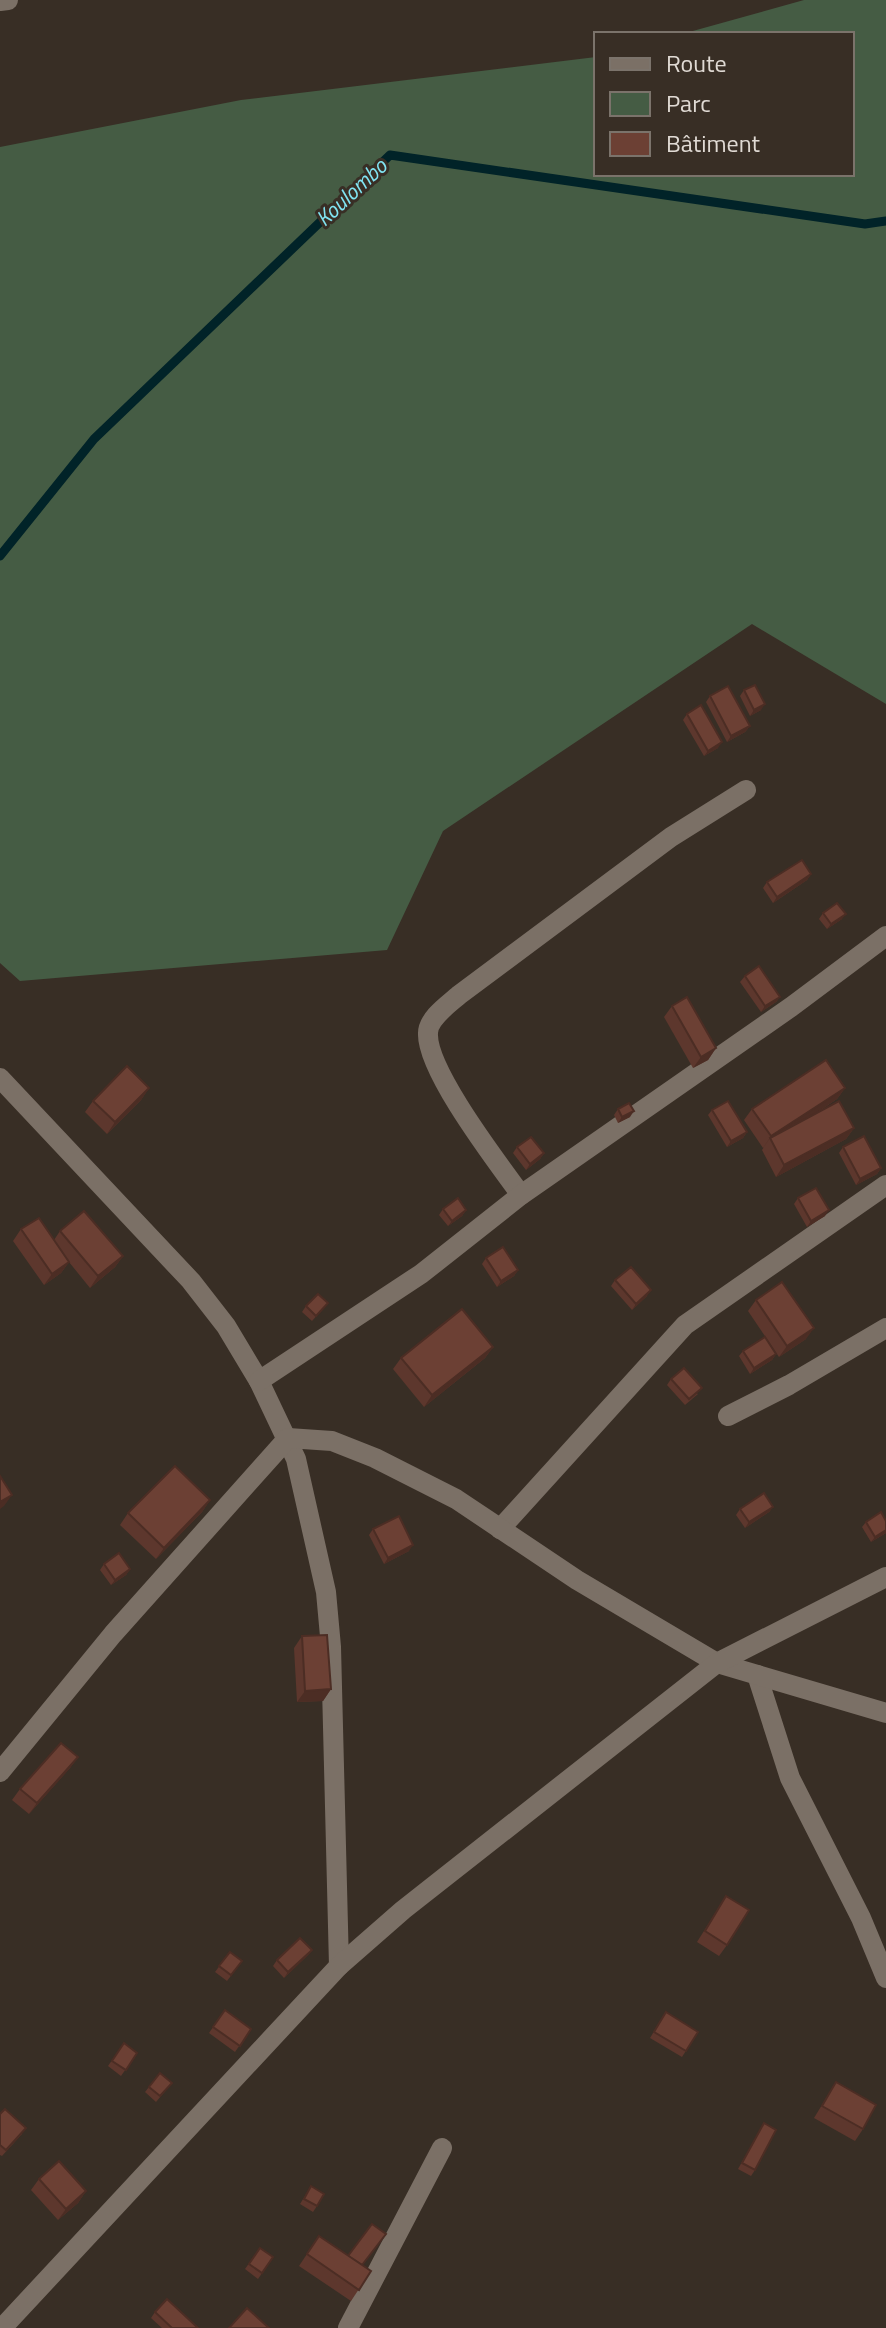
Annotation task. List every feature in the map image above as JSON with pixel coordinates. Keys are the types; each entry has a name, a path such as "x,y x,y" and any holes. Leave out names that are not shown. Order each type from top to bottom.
{"street":[{"path":"0,1 8,0"},
{"path":"521,1195 475,1130 442,1074 427,1034 431,1022 459,995 634,865 746,790"},
{"path":"259,1381 421,1274 521,1195 791,1007 886,936"},
{"path":"0,1078 191,1281 226,1326 288,1438 296,1459 327,1605 339,1966"},
{"path":"500,1529 685,1325 886,1185"},
{"path":"728,1416 789,1385 886,1328"},
{"path":"288,1438 332,1441 375,1458 456,1499 577,1580 717,1663 886,1713"},
{"path":"0,1772 113,1634 288,1438"},
{"path":"2,2328 339,1966 403,1910 717,1663 886,1577"},
{"path":"757,1675 790,1778 861,1918 886,1978"},
{"path":"348,2328 442,2148"}],"green space":[{"path":"804,0 886,0 886,704 752,624 443,831 387,950 20,981 0,963 0,147 241,100 594,57 594,176 854,176 854,32 689,32"}],"building":[{"path":"755,685 765,704 754,710 744,690"},
{"path":"728,686 750,726 731,736 710,696"},
{"path":"701,705 722,742 708,751 687,714"},
{"path":"802,860 811,874 777,897 767,882"},
{"path":"837,903 846,914 831,924 823,913"},
{"path":"759,966 780,997 765,1006 745,976"},
{"path":"687,997 716,1048 701,1057 672,1006"},
{"path":"826,1060 845,1088 771,1136 752,1109"},
{"path":"127,1066 149,1088 115,1122 93,1101"},
{"path":"728,1101 747,1132 731,1141 712,1110"},
{"path":"839,1101 854,1128 784,1165 770,1138"},
{"path":"629,1103 634,1111 622,1117 618,1109"},
{"path":"864,1136 881,1168 860,1179 843,1147"},
{"path":"531,1137 544,1153 530,1164 517,1147"},
{"path":"816,1188 829,1210 811,1221 798,1198"},
{"path":"458,1198 466,1210 452,1221 443,1209"},
{"path":"84,1211 123,1256 98,1276 60,1231"},
{"path":"39,1218 69,1262 52,1274 21,1229"},
{"path":"503,1247 518,1270 501,1281 486,1258"},
{"path":"631,1267 651,1290 636,1304 615,1280"},
{"path":"782,1282 814,1328 787,1346 756,1300"},
{"path":"318,1294 328,1303 316,1316 306,1306"},
{"path":"462,1309 493,1347 432,1395 401,1358"},
{"path":"765,1337 776,1354 754,1368 743,1351"},
{"path":"684,1368 702,1388 689,1399 671,1379"},
{"path":"175,1466 210,1500 164,1548 128,1513"},
{"path":"0,1476 12,1495 0,1502"},
{"path":"764,1493 773,1507 749,1522 740,1509"},
{"path":"881,1512 886,1521 886,1530 875,1537 866,1522"},
{"path":"399,1516 413,1545 388,1558 373,1529"},
{"path":"119,1553 130,1569 115,1580 104,1564"},
{"path":"327,1635 331,1689 305,1691 302,1636"},
{"path":"61,1743 78,1757 37,1803 20,1789"},
{"path":"726,1896 749,1910 727,1945 705,1931"},
{"path":"300,1938 312,1950 288,1972 277,1960"},
{"path":"230,1952 242,1961 231,1975 219,1966"},
{"path":"225,2010 251,2029 240,2046 213,2027"},
{"path":"666,2012 698,2032 686,2051 654,2032"},
{"path":"124,2043 137,2053 126,2070 112,2061"},
{"path":"160,2073 172,2083 160,2096 149,2087"},
{"path":"836,2082 876,2105 863,2129 822,2106"},
{"path":"5,2109 26,2128 6,2150 0,2145 0,2114"},
{"path":"764,2123 776,2130 755,2170 742,2163"},
{"path":"59,2161 86,2191 66,2209 39,2179"},
{"path":"311,2186 324,2194 317,2206 304,2199"},
{"path":"372,2224 386,2234 362,2265 348,2256"},
{"path":"319,2236 371,2271 359,2290 307,2254"},
{"path":"260,2248 273,2257 262,2273 249,2264"},
{"path":"167,2299 198,2328 172,2328 155,2312"},
{"path":"247,2308 269,2328 229,2328"}],"waterway":[{"name":"Koulombo","path":"0,556 94,439 390,155 865,224 886,221"}]}
